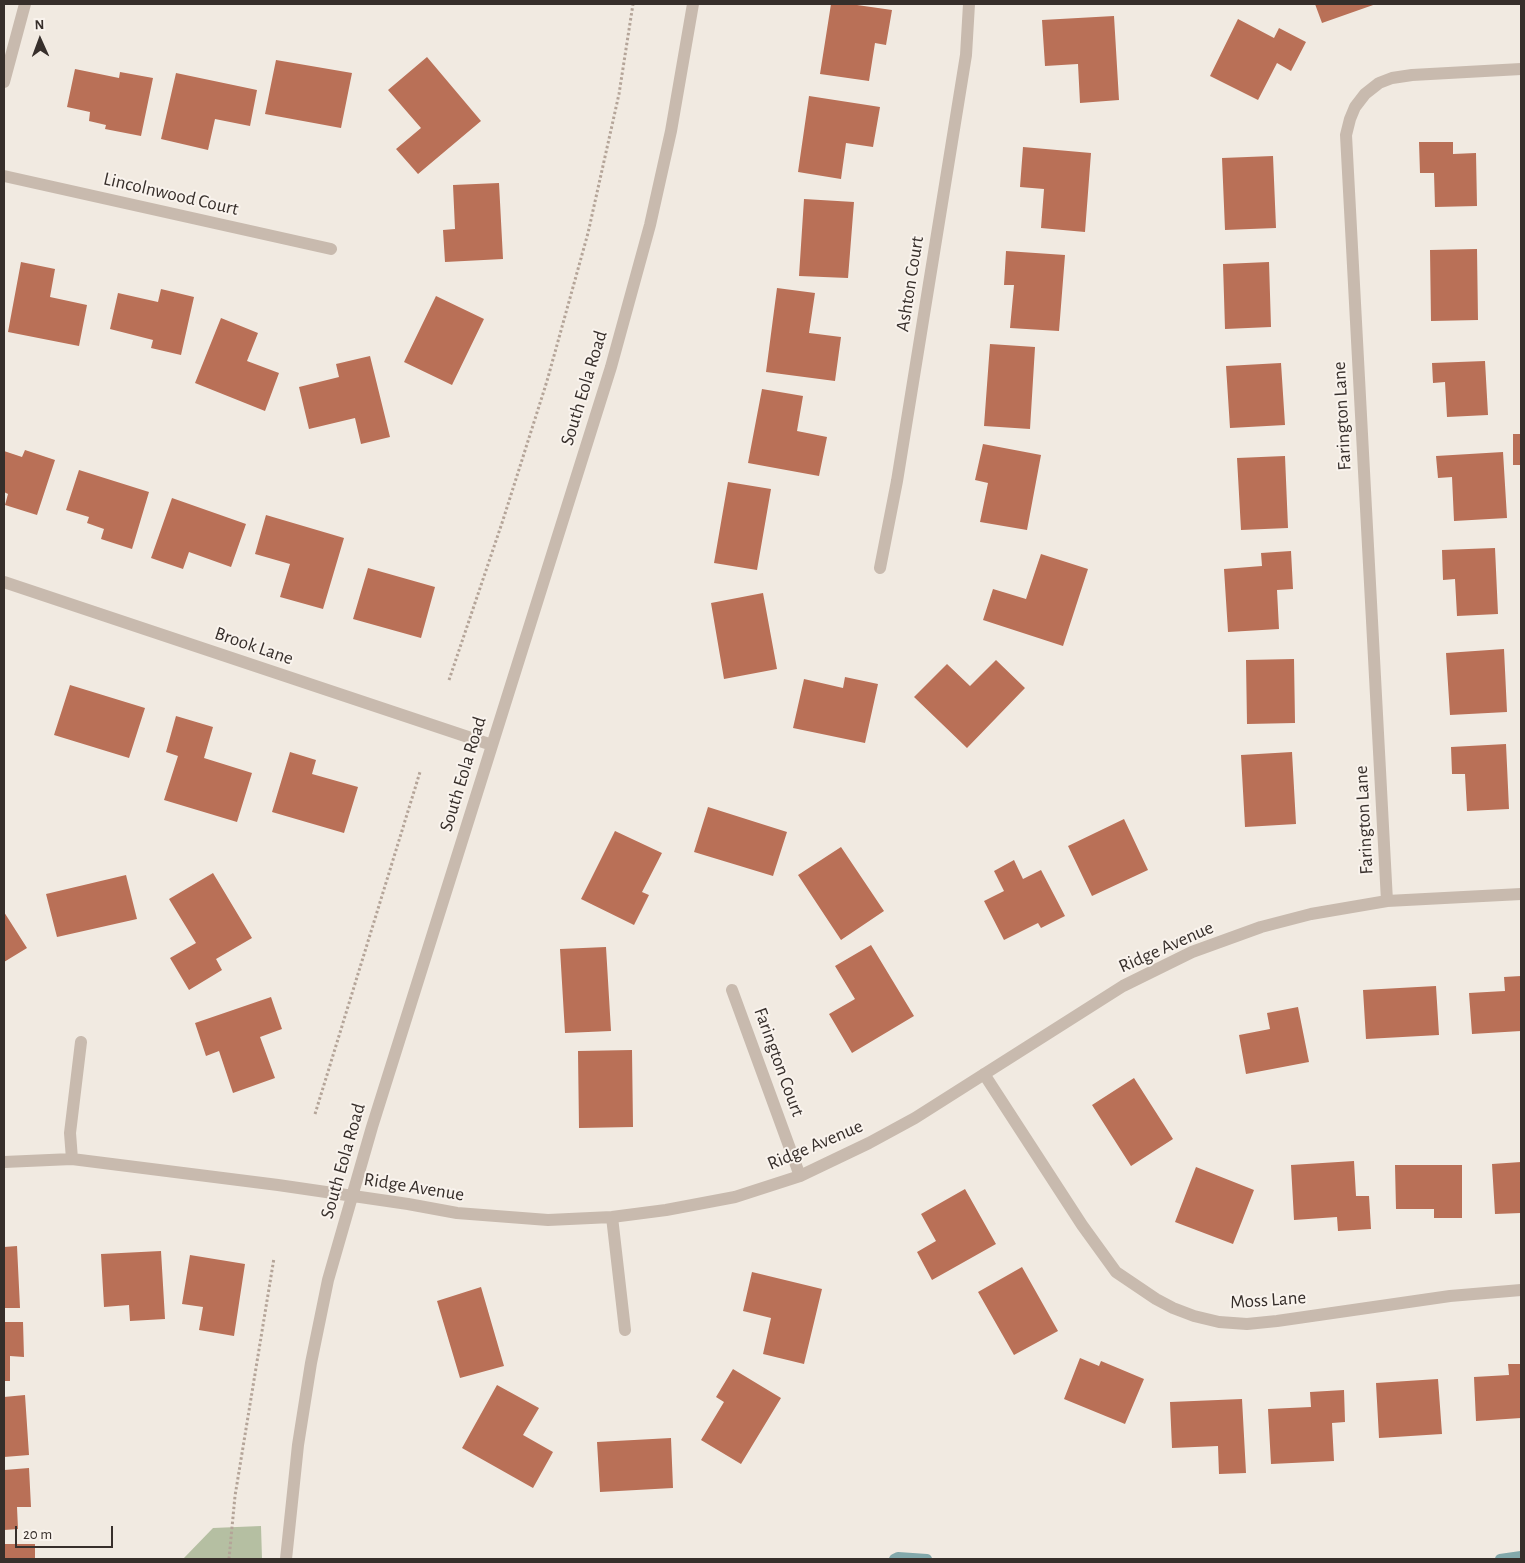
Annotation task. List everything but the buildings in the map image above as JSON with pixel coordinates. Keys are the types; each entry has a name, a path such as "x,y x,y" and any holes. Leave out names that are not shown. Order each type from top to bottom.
{"street":[{"path":"4,82 25,4"},
{"name":"South Eola Road","path":"286,1559 298,1445 311,1363 328,1280 372,1127 611,367 647,234 671,131 693,4"},
{"name":"Ashton Court","path":"880,568 899,471 964,65 969,4"},
{"name":"Farington Lane","path":"1387,901 1346,135 1355,108 1365,94 1392,78 1412,75 1521,69"},
{"name":"Lincolnwood Court","path":"4,176 331,249"},
{"name":"Brook Lane","path":"4,582 492,745"},
{"name":"Ridge Avenue","path":"4,1162 72,1159 278,1185 457,1213 548,1220 612,1217 666,1210 734,1197 800,1176 869,1143 915,1118 1123,986 1192,952 1261,927 1311,914 1387,901 1521,894"},
{"name":"Farington Court","path":"732,990 800,1176"},
{"path":"72,1159 70,1133 81,1042"},
{"name":"Moss Lane","path":"984,1074 1082,1225 1116,1272 1173,1308 1194,1316 1219,1322 1247,1324 1450,1296 1521,1290"},
{"path":"612,1217 625,1330"}],"path":[{"path":"449,680 547,381 585,243 619,94 633,4"},
{"path":"314,1114 420,772"},
{"path":"229,1559 235,1496 274,1258"}],"green space":[{"path":"261,1526 262,1559 183,1559 213,1528"}],"waterway":[{"path":"1500,1559 1521,1556"},
{"path":"894,1559 898,1557 927,1559"}]}
